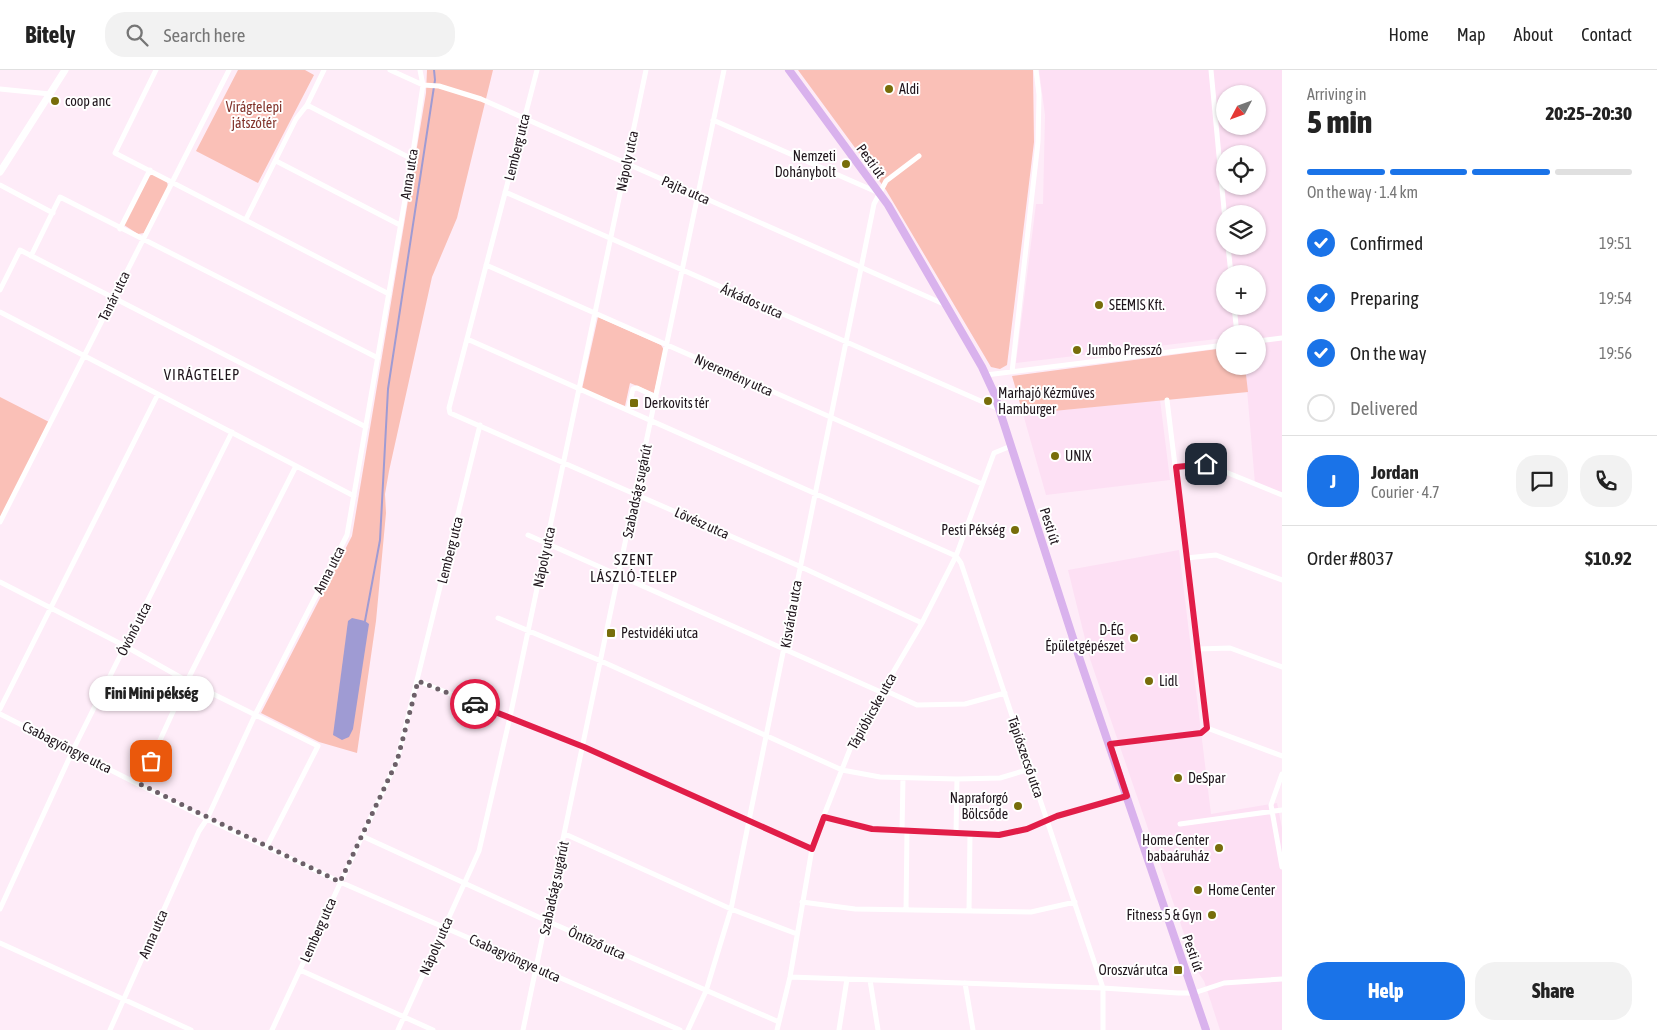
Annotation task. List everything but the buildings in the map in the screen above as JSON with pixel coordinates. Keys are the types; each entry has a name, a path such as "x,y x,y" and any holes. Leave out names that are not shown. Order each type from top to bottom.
{"main road":[{"path":"0,170 65,70"},
{"name":"Pesti út","path":"789,70 879,193 986,375 1000,410 1081,663 1206,1030"}],"street":[{"path":"156,70 115,153 389,294"},
{"name":"Tanár utca","path":"0,522 230,70"},
{"path":"246,219 296,119 307,105 324,70"},
{"path":"390,70 424,85"},
{"name":"Anna utca","path":"110,1030 199,831 207,819 254,715 347,535 424,85 420,70"},
{"name":"Lemberg utca","path":"272,1030 397,761 480,426 455,416 450,413 449,408 537,70"},
{"name":"Nápoly utca","path":"398,1030 479,850 510,718 646,70"},
{"name":"Szabadság sugárút","path":"524,1030 724,70"},
{"path":"1012,372 1038,142 1039,95 1036,70"},
{"path":"1211,70 1224,205"},
{"name":"Pajta utca","path":"424,85 439,86 481,99 524,117 946,305"},
{"path":"0,88 50,94"},
{"path":"307,105 412,159"},
{"path":"713,120 879,193 886,181 918,156"},
{"path":"276,161 400,225"},
{"path":"120,229 150,170"},
{"path":"0,185 53,212"},
{"name":"Árkádos utca","path":"505,192 1000,410"},
{"name":"Kisvárda utca","path":"688,1030 706,991 731,909 814,492 847,343 873,208 879,193"},
{"path":"31,256 60,197 378,358"},
{"path":"0,290 20,250 366,427"},
{"name":"Nyeremény utca","path":"486,265 982,484"},
{"path":"0,312 354,496"},
{"path":"1266,340 1282,338"},
{"path":"467,339 956,556"},
{"path":"986,375 1216,346"},
{"path":"628,410 634,389 637,388 656,397"},
{"path":"0,709 158,394"},
{"path":"1167,400 1207,728"},
{"name":"Lövész utca","path":"480,426 799,566 922,623"},
{"name":"Óvónő utca","path":"0,909 73,750 232,432"},
{"name":"Tápióbicske utca","path":"777,1030 790,978 812,849 842,770 859,730 884,692 956,556 994,453 1011,446"},
{"path":"1176,467 1206,464 1282,494"},
{"path":"140,784 187,681 296,466"},
{"path":"528,535 917,705 965,704 1005,694"},
{"path":"1186,558 1216,555 1282,580"},
{"name":"Tápiószecső utca","path":"956,556 961,563 1103,988 1103,1030"},
{"path":"0,582 125,646 187,681 318,746 267,846"},
{"path":"498,618 766,734 842,770 864,776 957,779 1000,778 1030,770"},
{"path":"1198,649 1230,648 1282,667"},
{"path":"418,681 584,747 812,849"},
{"name":"Csabagyöngye utca","path":"0,714 207,819 340,882 680,1030"},
{"path":"1110,744 1201,733 1207,728"},
{"path":"1207,728 1282,756"},
{"path":"1282,774 1271,805 1282,867"},
{"path":"903,778 906,910"},
{"path":"956,833 957,779"},
{"path":"824,817 856,827 970,834 1013,833 1048,822 1057,816 1127,796"},
{"path":"1180,824 1282,810"},
{"path":"565,834 731,909 797,934"},
{"path":"969,911 970,834"},
{"name":"Öntöző utca","path":"362,836 547,921 779,1022"},
{"path":"802,902 855,909 1031,912 1074,902"},
{"path":"0,943 191,1030"},
{"path":"300,970 433,1030"},
{"path":"790,978 1103,988 1194,993 1224,983 1282,979"},
{"path":"839,1030 846,980"},
{"path":"870,980 878,1030"},
{"path":"965,984 973,1030"}],"shaded area":[{"path":"1039,70 1282,70 1282,495 1255,484 1246,375 1266,375 1266,325 1216,325 1216,339 1016,363 1036,204 1043,204 1045,115"},
{"path":"1160,400 1170,480 1046,495 1023,414"},
{"path":"1179,550 1211,814 1277,803 1282,828 1282,1030 1220,1030 1204,981 1196,969 1090,659 1068,570"},
{"path":"352,618 369,624 353,729 349,737 342,740 333,735 348,621"}],"green space":[{"name":"Virágtelepi játszótér","path":"238,70 305,70 314,75 258,183 196,151"},
{"path":"427,70 493,70 457,218 432,277 389,471 385,494 386,513 376,621 357,753 319,742 261,713 352,536 426,93"},
{"path":"798,70 1033,70 1034,142 1007,365 1000,369 991,367 886,190"},
{"path":"153,174 167,182 168,187 144,233 138,234 124,225 149,176"},
{"path":"598,317 661,345 664,350 654,393 630,383 625,406 582,389"},
{"path":"1216,349 1216,375 1246,375 1248,392 1023,414 1012,376"},
{"path":"0,397 51,423 0,522"}],"waterway":[{"path":"365,621 380,540 388,389 435,80 434,70"}],"way so far":[{"path":"151,761 140,784 207,819 340,882 397,761 418,681 475,704"}],"place":[{"name":"Aldi","path":"889,89"},
{"name":"coop anc","path":"55,101"},
{"name":"Nemzeti Dohánybolt","path":"846,164"},
{"name":"SEEMIS Kft.","path":"1099,305"},
{"name":"Jumbo Presszó","path":"1077,350"},
{"name":"Marhajó Kézműves Hamburger","path":"988,401"},
{"name":"Derkovits tér","path":"634,403"},
{"name":"UNIX","path":"1055,456"},
{"name":"Pesti Pékség","path":"1015,530"},
{"name":"Pestvidéki utca","path":"611,633"},
{"name":"D-ÉG Épületgépészet","path":"1134,638"},
{"name":"Lidl","path":"1149,681"},
{"name":"Fini Mini pékség","path":"151,761"},
{"name":"DeSpar","path":"1178,778"},
{"name":"Napraforgó Bölcsőde","path":"1018,806"},
{"name":"Home Center babaáruház","path":"1219,848"},
{"name":"Home Center","path":"1198,890"},
{"name":"Fitness 5 & Gyn","path":"1212,915"},
{"name":"Oroszvár utca","path":"1178,970"}],"district":[{"name":"VIRÁGTELEP","path":"202,375"},
{"name":"SZENT LÁSZLÓ-TELEP","path":"634,568"}],"route":[{"path":"475,704 584,747 812,849 824,817 840,823 872,829 970,834 999,835 1041,825 1057,816 1127,796 1110,744 1201,733 1207,728 1176,467 1206,464"}]}
